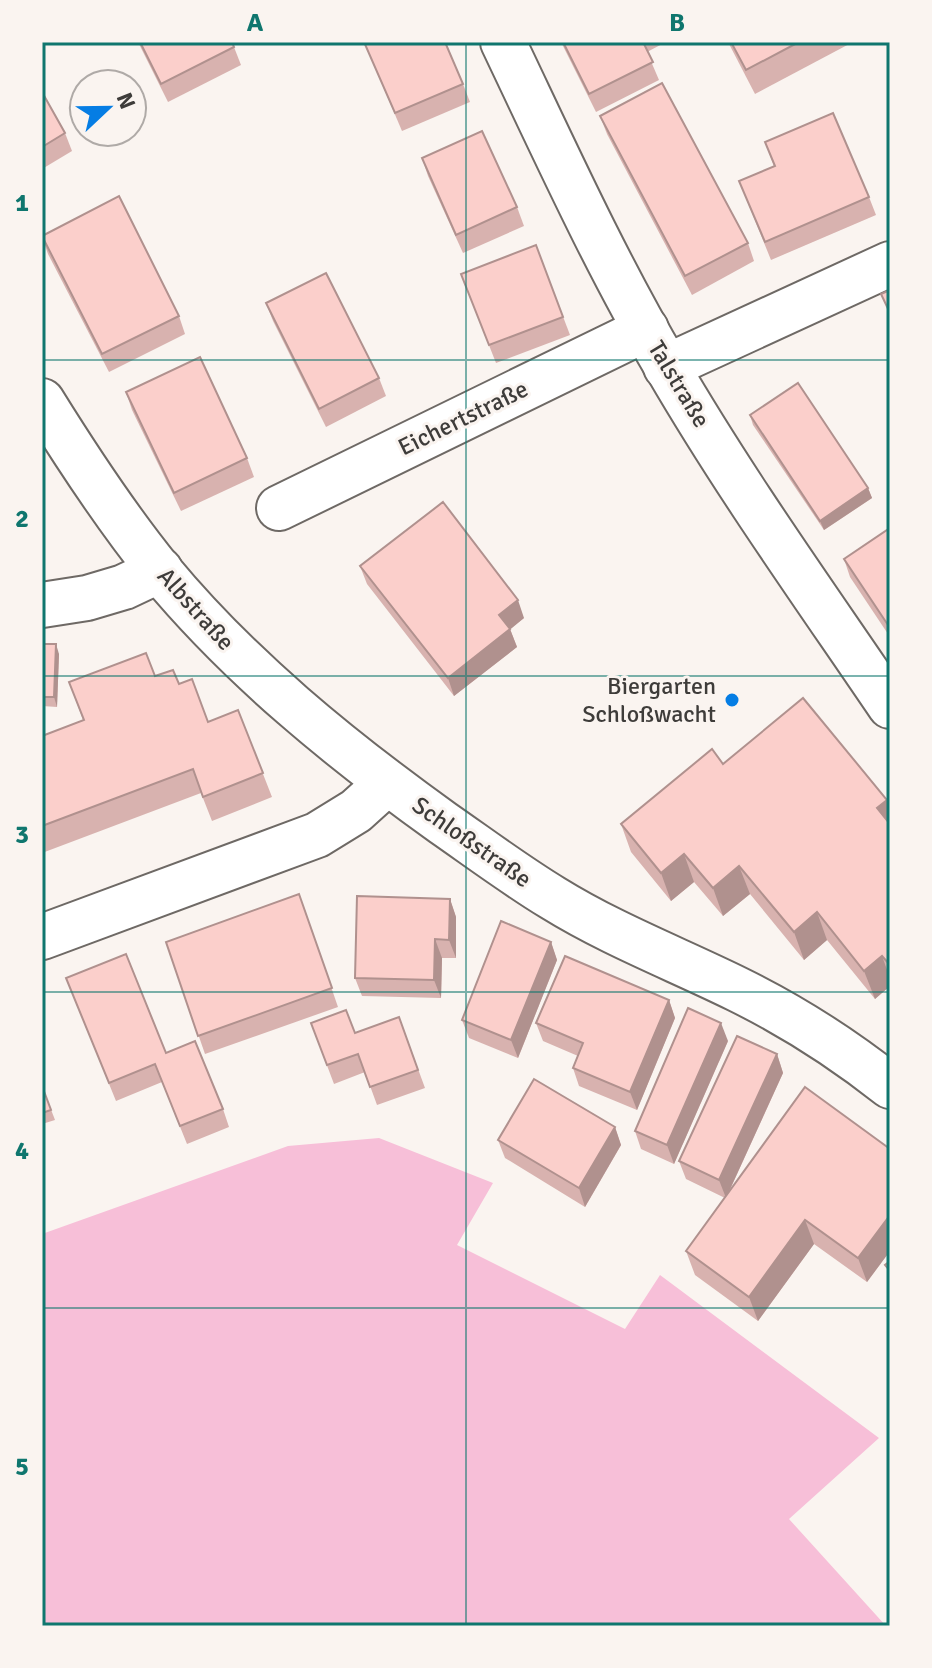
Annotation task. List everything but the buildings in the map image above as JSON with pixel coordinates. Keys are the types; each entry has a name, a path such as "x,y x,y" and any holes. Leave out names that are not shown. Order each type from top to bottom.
{"street":[{"name":"Talstraße","path":"503,42 567,176 666,367 736,478 890,706"},
{"path":"666,367 890,264"},
{"name":"Eichertstraße","path":"279,508 646,329"},
{"name":"Albstraße","path":"42,401 111,506 160,570 249,666 387,783"},
{"path":"42,605 100,595 160,570"},
{"name":"Schloßstraße","path":"42,937 317,835 356,811 387,783 553,898 795,1019 890,1086"}],"shaded area":[{"path":"379,1138 493,1183 457,1245 625,1329 660,1275 879,1438 789,1519 886,1626 42,1626 42,1234 288,1146"}],"place":[{"name":"Biergarten Schloßwacht","path":"732,700"}]}
